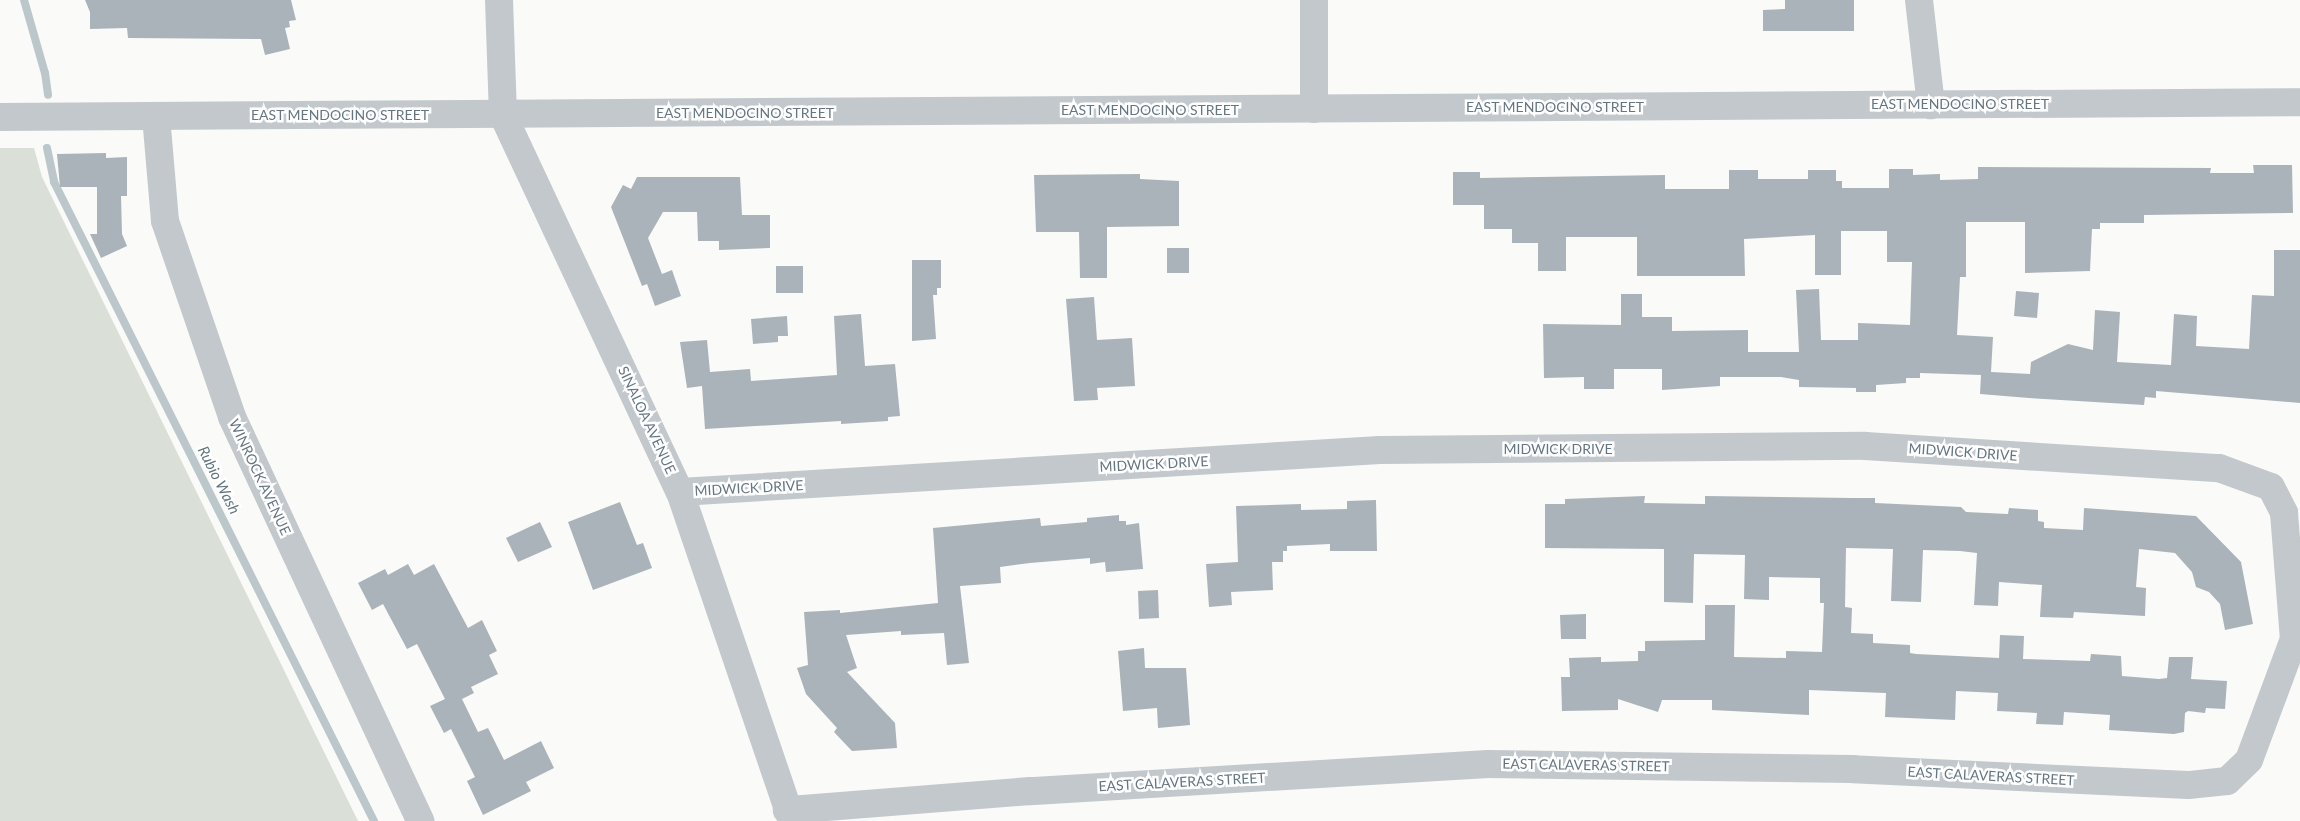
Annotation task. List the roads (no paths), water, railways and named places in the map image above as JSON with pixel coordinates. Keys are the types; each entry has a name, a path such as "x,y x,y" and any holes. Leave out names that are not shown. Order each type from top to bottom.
{"street":[{"path":"499,0 503,115"},
{"path":"1314,0 1314,109"},
{"path":"1919,0 1931,105"},
{"name":"EAST MENDOCINO STREET","path":"0,118 2300,102"},
{"name":"SINALOA AVENUE","path":"503,115 680,492 790,816"},
{"name":"WINROCK AVENUE","path":"156,116 165,222 232,417 420,821"},
{"name":"MIDWICK DRIVE","path":"680,492 1380,450 1866,446 2219,468 2271,487 2284,512 2297,640"},
{"name":"EAST CALAVERAS STREET","path":"790,816 1030,791 1488,764 1853,769 2188,785 2227,781 2249,760 2297,640"}],"waterway":[{"name":"Rubio Wash","path":"24,0 45,73 48,95"},
{"name":"Rubio Wash","path":"47,148 54,182 374,821"}]}
